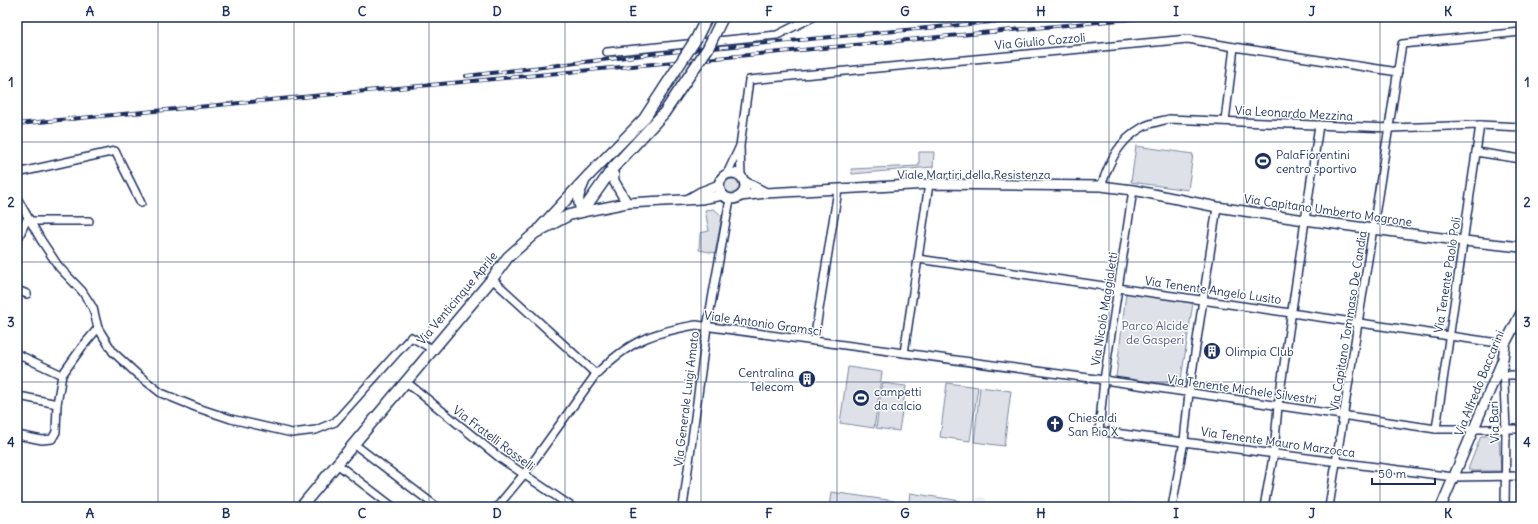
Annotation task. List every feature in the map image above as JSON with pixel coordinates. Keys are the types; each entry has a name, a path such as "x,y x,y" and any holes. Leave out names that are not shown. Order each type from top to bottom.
{"main road":[{"path":"535,233 644,119 696,39 707,17"},
{"path":"582,212 613,168 664,113 708,48 723,17"},
{"name":"Via Venticinque Aprile","path":"301,507 492,279 508,257 535,233 569,215 582,212"}],"street":[{"path":"607,52 777,35 813,17"},
{"name":"Via Capitano Tommaso De Candia","path":"1329,507 1390,128 1402,44 1521,32"},
{"name":"Via Giulio Cozzoli","path":"743,179 740,146 749,80 1188,39 1398,72"},
{"path":"1225,121 1234,47"},
{"name":"Via Leonardo Mezzina","path":"1101,186 1118,148 1129,137 1144,127 1169,118 1390,128 1480,125 1521,127"},
{"path":"1264,507 1274,452 1278,406 1319,125"},
{"name":"Via Tenente Paolo Poli","path":"1436,429 1448,336 1464,241 1480,125"},
{"name":"Via Giulio Cozzoli","path":"727,174 740,146"},
{"path":"17,173 115,151 141,203"},
{"path":"1476,152 1521,159"},
{"path":"613,168 614,181 627,203"},
{"path":"743,179 744,190 740,196 726,197 719,185 727,174 735,174 743,179 766,194"},
{"path":"582,212 577,197 589,175"},
{"path":"904,354 929,184"},
{"name":"Viale Martiri della Resistenza","path":"740,196 929,184 1101,186 1133,190"},
{"name":"Via Venticinque Aprile","path":"690,199 701,192 719,185"},
{"path":"814,342 838,190"},
{"name":"Via Capitano Umberto Magrone","path":"1133,190 1216,207 1464,241 1521,247"},
{"name":"Via Nicolò Maggialetti","path":"1100,430 1104,380 1133,190"},
{"name":"Via Venticinque Aprile","path":"582,212 627,203 726,197"},
{"name":"Via Generale Luigi Amato","path":"683,507 726,197"},
{"path":"17,198 41,240 59,267 82,291 93,308 98,328 113,352 161,393 198,408 231,419 292,433 316,430 335,422 411,337 432,349"},
{"path":"1172,507 1184,441 1189,393 1216,207"},
{"path":"17,241 26,221 89,221"},
{"name":"Via Tenente Angelo Lusito","path":"918,259 1505,344"},
{"path":"492,279 596,374"},
{"path":"17,290 26,294"},
{"name":"Via Alfredo Baccarini","path":"1441,507 1503,359 1505,344 1520,318"},
{"name":"Viale Antonio Gramsci","path":"497,507 523,475 596,374 621,351 646,338 665,331 696,325 707,326 814,342 1104,380"},
{"path":"17,435 42,440 52,439 56,432 57,404 62,375 98,328"},
{"path":"17,354 62,375"},
{"name":"Via Bari","path":"1503,359 1506,430 1505,507"},
{"path":"1503,375 1521,375"},
{"name":"Via Tenente Michele Silvestri","path":"1104,380 1436,429 1521,429"},
{"name":"Via Fratelli Rosselli","path":"406,381 467,432 523,475 572,507"},
{"path":"17,397 24,397 57,404"},
{"name":"Via Tenente Mauro Marzocca","path":"1100,430 1453,477 1521,476"},
{"path":"354,444 436,507"},
{"path":"337,464 392,507"}],"shaded area":[{"path":"978,497 984,497 987,504 996,505 995,507 974,507 974,502"},
{"path":"1120,500 1163,507 1119,507"}],"green space":[{"path":"1136,146 1193,154 1188,190 1131,182"},
{"path":"919,152 934,152 933,167 852,174 851,169 919,166"},
{"path":"732,179 737,181 739,186 737,191 732,193 727,191 725,186 727,181"},
{"path":"714,209 722,216 715,253 699,250 700,233 709,231 705,210"},
{"name":"Parco Alcide de Gasperi","path":"1126,293 1193,303 1180,386 1116,377"},
{"name":"campetti da calcio","path":"848,367 882,372 874,428 840,423"},
{"path":"882,383 906,386 899,431 876,428"},
{"path":"947,383 978,387 970,441 940,437"},
{"path":"980,387 1011,391 1004,446 974,442"},
{"path":"1481,436 1499,436 1501,471 1473,471 1468,469"},
{"path":"831,492 895,501 894,507 829,507"},
{"path":"910,493 961,501 961,507 908,507"}],"railway":[{"path":"466,76 660,53 1045,17"},
{"path":"17,124 1151,17"}],"place":[{"name":"PalaFiorentini centro sportivo","path":"1263,161"},
{"name":"Olimpia Club","path":"1212,351"},
{"name":"Centralina Telecom","path":"807,379"},
{"name":"campetti da calcio","path":"861,398"},
{"name":"Chiesa di San Pio X","path":"1055,424"}]}
